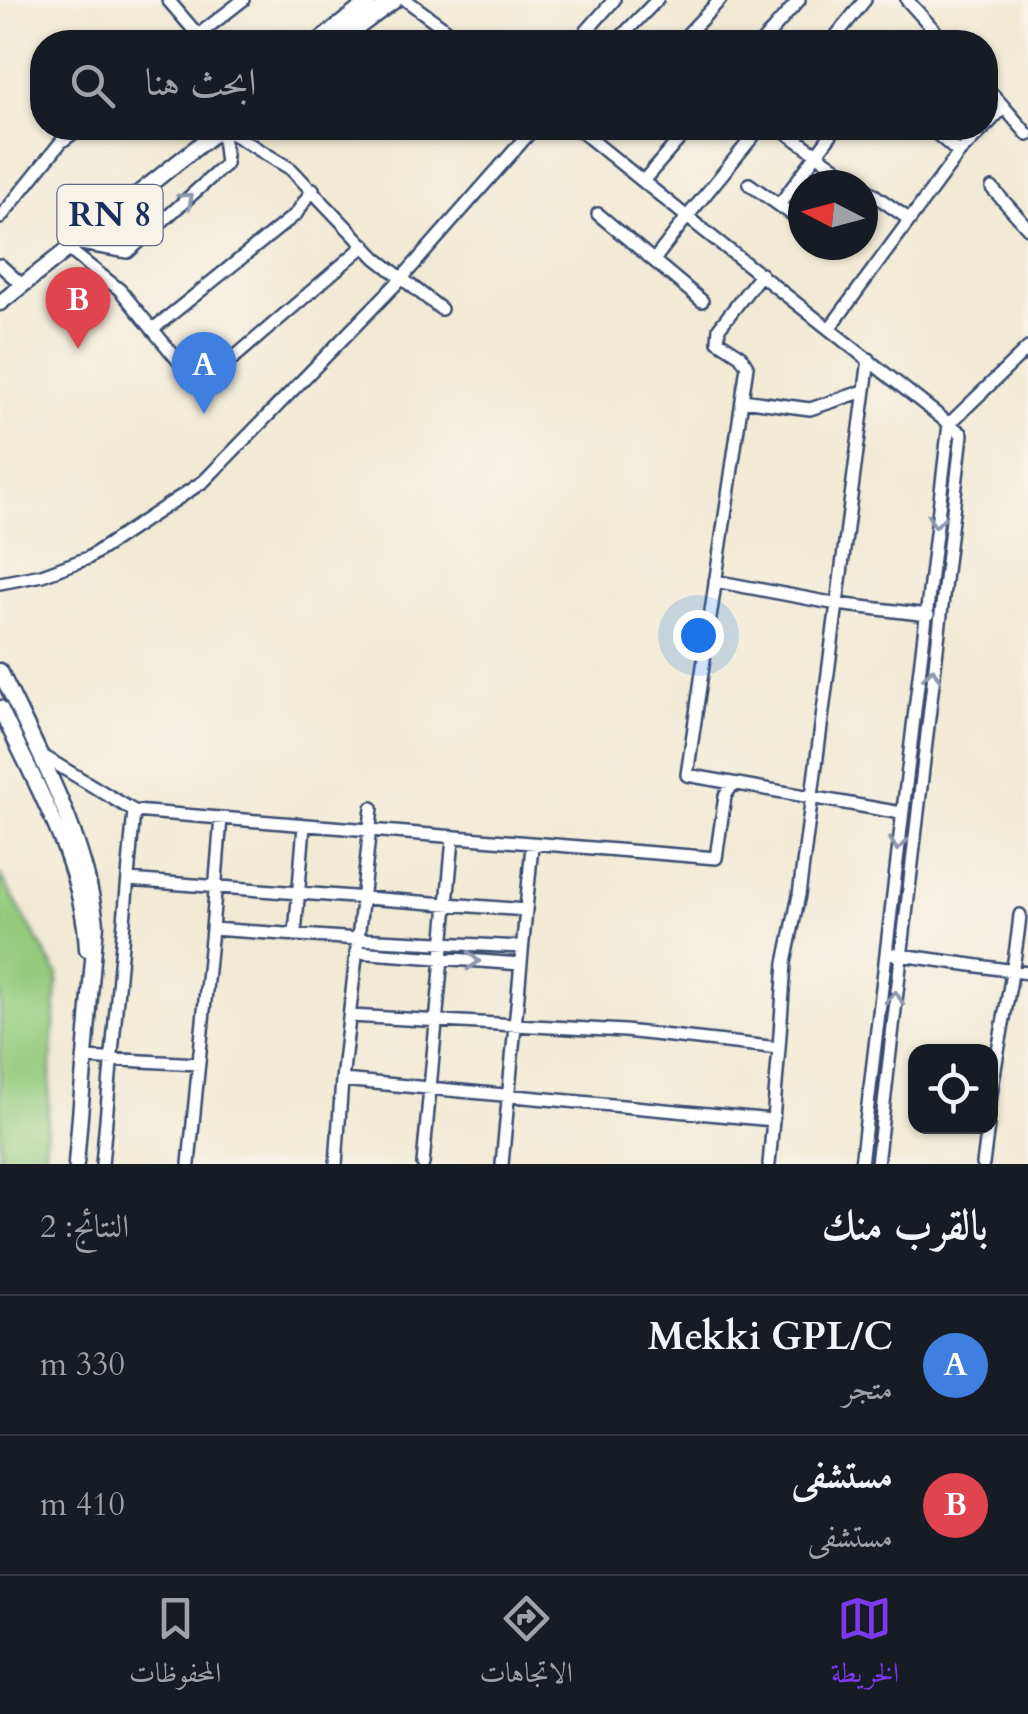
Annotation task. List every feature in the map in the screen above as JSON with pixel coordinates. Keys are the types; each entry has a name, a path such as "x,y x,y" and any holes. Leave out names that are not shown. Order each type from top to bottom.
{"main road":[{"path":"333,30 371,0"},
{"path":"354,30 395,0"},
{"name":"RN 8","path":"0,303 207,140"},
{"path":"0,672 38,753 92,888 96,924 72,1164"},
{"path":"0,708 75,871 86,912 88,952 72,1164"}],"street":[{"path":"168,0 190,30"},
{"path":"209,30 243,0"},
{"path":"406,0 447,30"},
{"path":"588,30 614,0"},
{"path":"628,30 657,0"},
{"path":"691,30 720,0"},
{"path":"773,30 799,0"},
{"path":"842,30 865,0"},
{"path":"906,0 934,30"},
{"path":"998,100 1028,136"},
{"path":"998,113 1004,107"},
{"path":"0,218 64,140"},
{"path":"72,246 128,252 226,164 223,140"},
{"path":"243,140 291,168 364,245 440,309"},
{"path":"0,583 42,575 88,558 204,481 402,278 523,140"},
{"path":"592,140 962,434 876,1164"},
{"path":"644,180 679,140"},
{"path":"654,260 750,140"},
{"path":"797,140 839,170"},
{"path":"779,205 827,140"},
{"path":"944,140 959,153"},
{"path":"830,328 972,140"},
{"path":"749,184 788,211"},
{"path":"992,188 1028,228"},
{"path":"153,330 296,214 313,189"},
{"path":"878,197 910,220"},
{"path":"598,214 702,301"},
{"path":"72,246 120,290 200,387 364,245"},
{"path":"0,265 22,286"},
{"path":"761,274 718,328 718,341 740,355 747,366 687,775 901,813"},
{"path":"860,1164 949,424 1028,348"},
{"path":"769,1164 784,963 813,795 869,359"},
{"path":"742,400 810,409 864,391"},
{"path":"716,581 939,618"},
{"path":"38,753 134,810 532,846 716,858 725,796 733,784"},
{"path":"336,1164 372,808"},
{"path":"102,1164 134,810"},
{"path":"189,1164 221,818"},
{"path":"295,935 304,826"},
{"path":"423,1164 454,839"},
{"path":"502,1164 532,846"},
{"path":"128,880 526,910"},
{"path":"997,1044 1021,972 1020,915"},
{"path":"212,928 295,935 442,958 520,964"},
{"path":"357,945 444,943 522,947"},
{"path":"885,953 1021,972"},
{"path":"350,1016 515,1024 779,1048"},
{"path":"85,1058 199,1064"},
{"path":"342,1080 773,1120"},
{"path":"983,1164 987,1134"}],"green space":[{"path":"0,875 58,975 44,1164 0,1164"}],"place":[{"name":"مستشفى","path":"78,349"},
{"name":"Mekki GPL/C","path":"204,414"}]}
